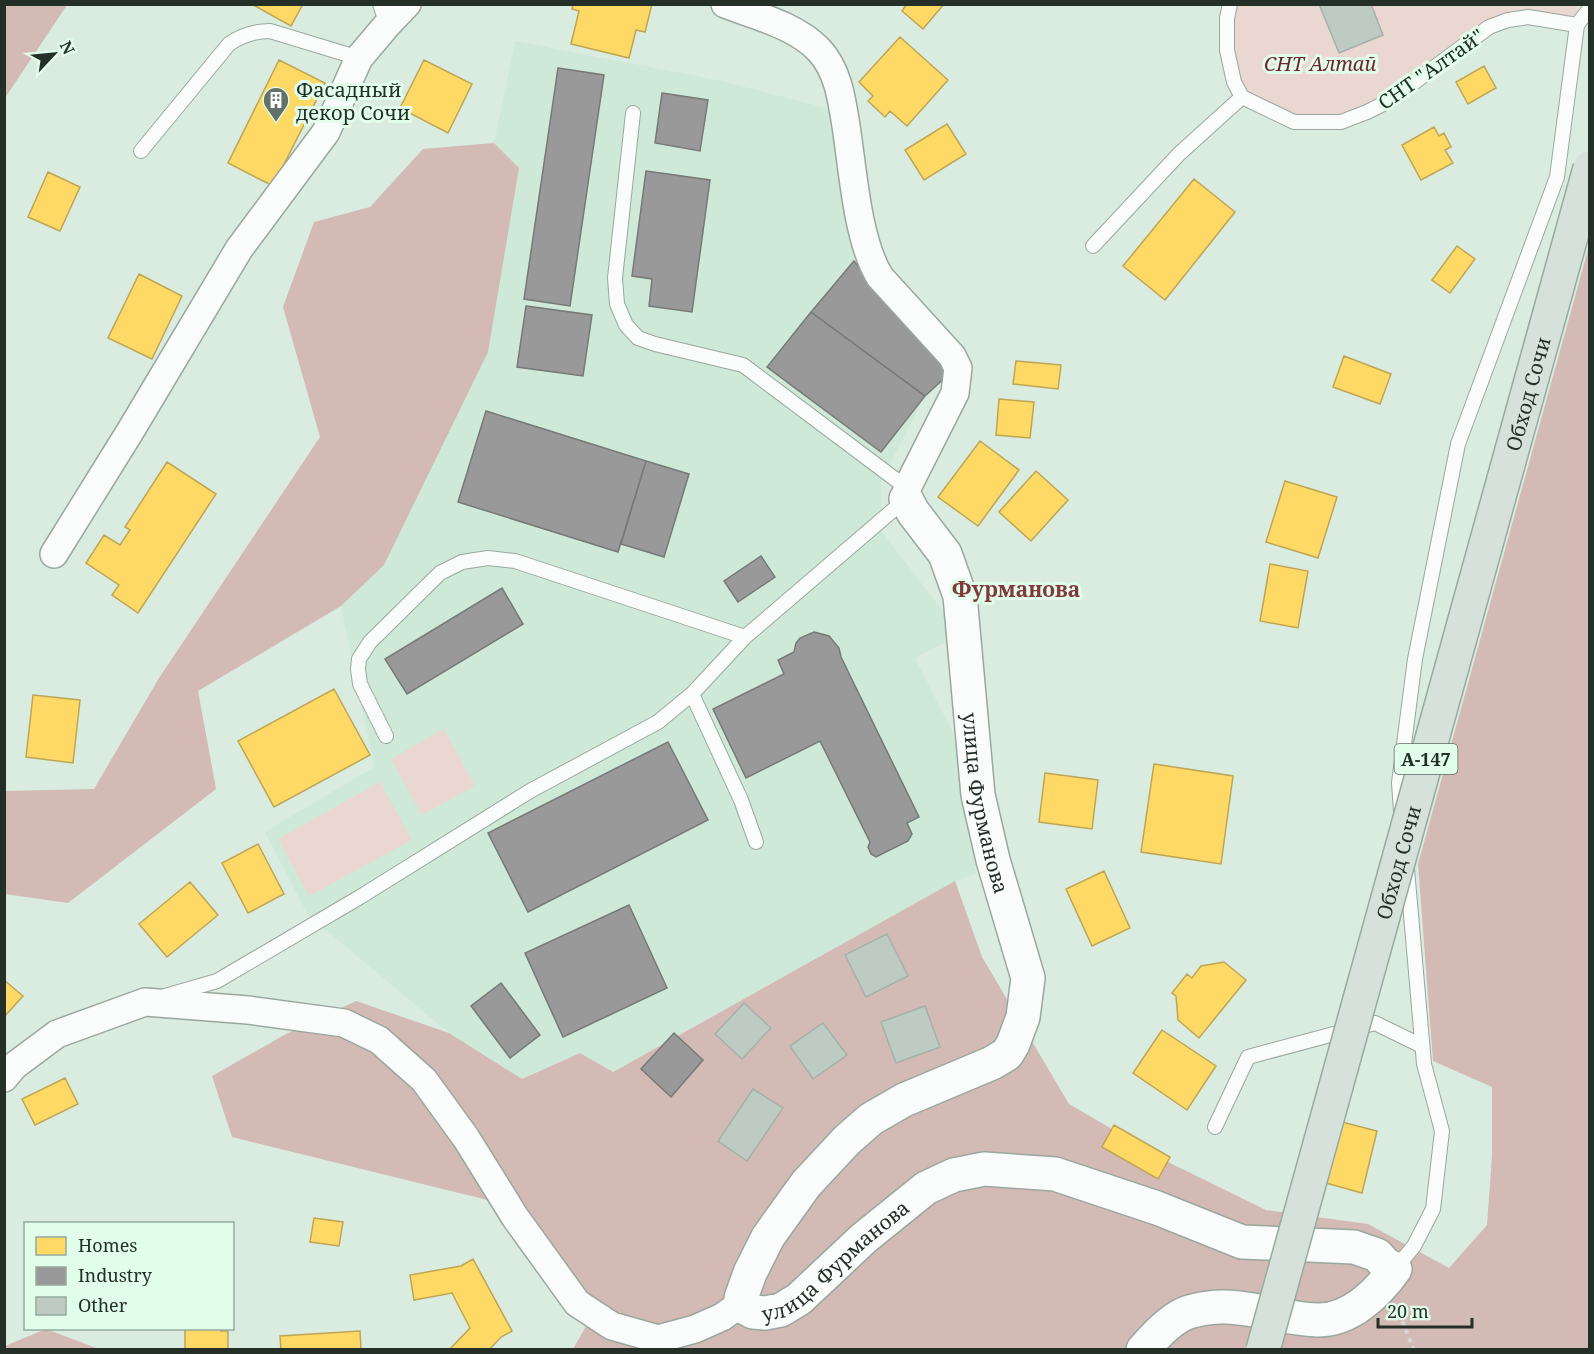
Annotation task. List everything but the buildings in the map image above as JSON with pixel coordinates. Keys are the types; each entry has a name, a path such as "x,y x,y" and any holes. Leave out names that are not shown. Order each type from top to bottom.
{"highway":[{"name":"Обход Сочи","path":"1263,1350 1590,168"}],"street":[{"path":"54,555 239,249 326,132 359,58 383,15 407,4"},
{"path":"725,4 783,27 803,37 820,50 834,73 842,101 863,232 872,263 880,277 952,356 957,368 955,393 907,494"},
{"name":"улица Фурманова","path":"907,494 913,512 945,554 960,596 978,795 993,860 1028,978 1023,1017 1007,1054 992,1063 904,1100 871,1119 847,1140 806,1184 768,1237 750,1272 741,1298 744,1307 753,1312 765,1313 781,1310 799,1299 864,1238 926,1188 954,1175 984,1168 1055,1173 1156,1208 1242,1242 1354,1247 1377,1255 1385,1264 1395,1269"},
{"path":"4,1078 14,1066 57,1034 145,1002 248,1010 344,1023 379,1040 424,1080 466,1138 515,1216 577,1303 612,1326 658,1339 695,1329 722,1317 742,1303"},
{"path":"1143,1350 1160,1331 1187,1312 1223,1305 1318,1320 1338,1317 1376,1294 1395,1269"}],"lane":[{"path":"1094,246 1179,154 1242,97 1234,82 1227,50 1227,18 1230,4"},
{"path":"1395,1269 1414,1246 1433,1209 1443,1131 1424,1064 1399,783 1415,659 1458,444 1557,177 1577,25 1590,8"},
{"name":"СНТ \"Алтай\"","path":"1242,97 1294,122 1341,122 1389,101 1489,27 1508,20 1528,17 1577,25"},
{"path":"141,151 229,44 239,37 258,31 270,31 359,58"},
{"path":"145,1002 217,981 360,897 530,791 658,722 692,694 745,637 907,494 743,365 655,344 638,338 626,326 617,304 615,278 633,113"},
{"path":"386,736 360,684 359,659 370,642 440,573 462,562 488,558 515,561 745,637"},
{"path":"692,694 741,800 756,842"},
{"path":"1215,1127 1248,1057 1375,1023 1422,1046"}],"shaded area":[{"path":"4,5 67,5 5,98"},
{"path":"515,41 717,80 830,109 854,261 949,374 925,396 881,481 882,532 945,614 946,642 915,658 959,745 976,874 955,881 612,1072 580,1053 522,1079 449,1033 308,915 265,832 374,767 341,606 384,565 519,168 494,143"},
{"path":"494,143 519,168 488,352 384,565 341,606 198,691 216,789 68,903 5,894 5,791 94,789 159,678 320,437 283,307 314,222 370,207 423,149"},
{"path":"1589,246 1589,1349 573,1349 593,1314 520,1208 232,1137 212,1076 286,1034 356,1001 449,1033 522,1079 580,1053 613,1072 955,881 982,957 1069,1104 1172,1164 1266,1210 1368,1224 1449,1268 1487,1225 1492,1156 1492,1087 1433,1061 1418,864"},
{"path":"49,1330 99,1349 5,1349 5,1346"}],"green space":[{"name":"СНТ Алтай","path":"1230,4 1578,5 1577,25 1508,20 1367,112 1294,122 1242,97 1234,82"},
{"path":"444,729 475,786 422,815 391,759"},
{"path":"380,782 412,840 309,896 278,839"}],"place":[{"name":"Фасадный декор Сочи","path":"276,123"}],"district":[{"name":"Фурманова","path":"1016,589"}]}
